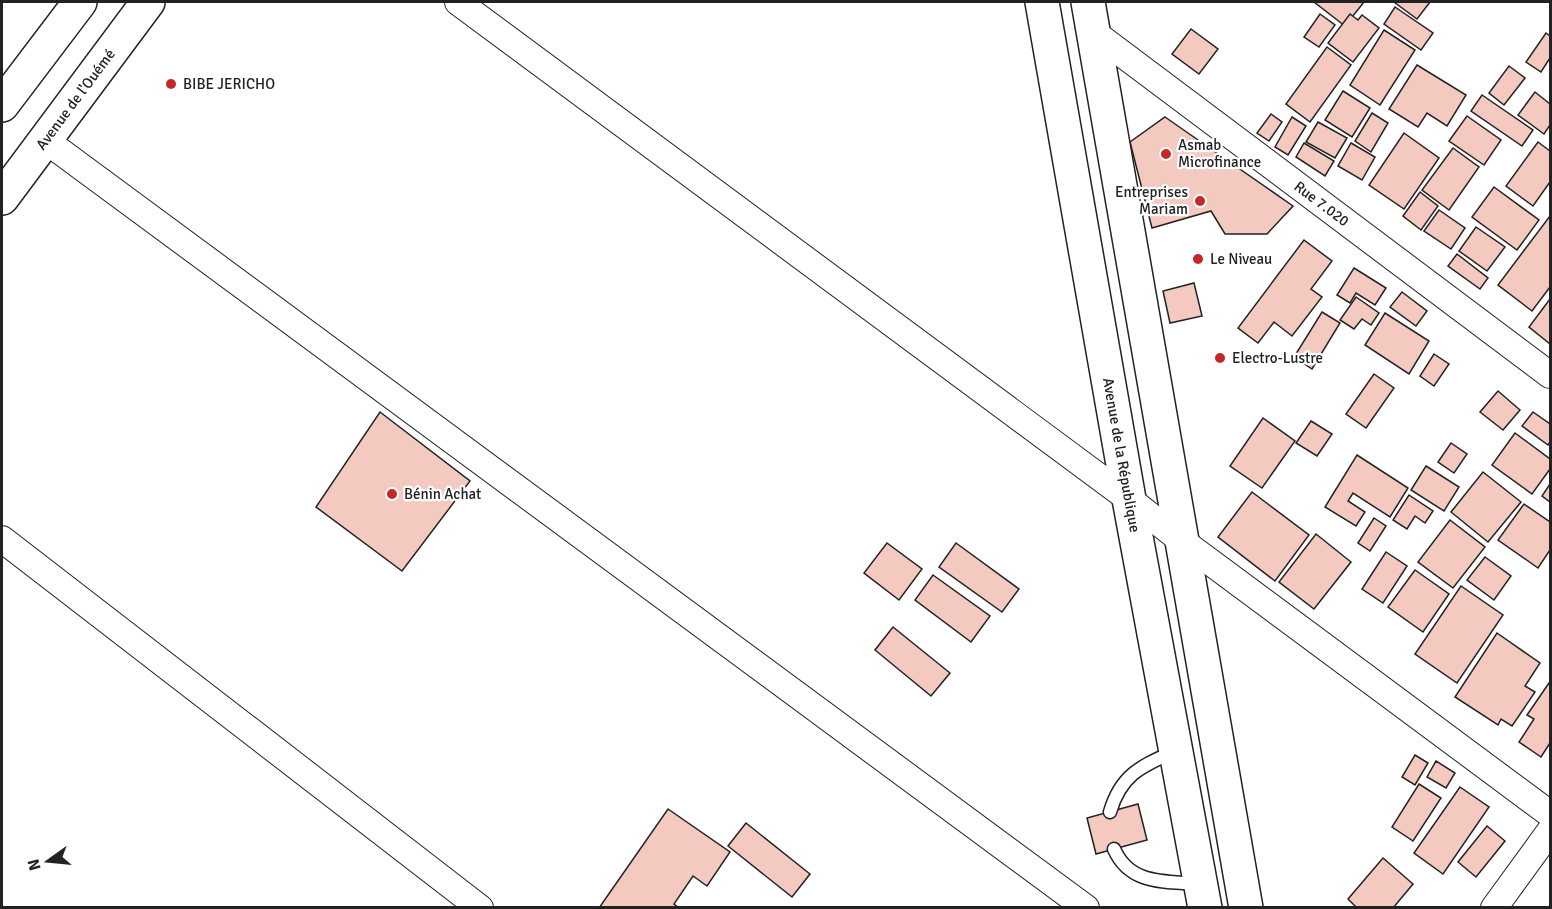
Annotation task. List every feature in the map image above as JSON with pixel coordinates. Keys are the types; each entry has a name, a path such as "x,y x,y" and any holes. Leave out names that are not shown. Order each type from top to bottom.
{"main road":[{"name":"Avenue de l'Ouémé","path":"2,198 148,2"},
{"name":"Avenue de la République","path":"1042,2 1129,499 1203,896"},
{"path":"2,105 77,3"},
{"path":"1090,17 1246,908"}],"street":[{"path":"458,2 1551,814"},
{"name":"Rue 7.020","path":"1090,17 1551,375"},
{"path":"45,140 1086,908"},
{"path":"2,539 480,908"},
{"path":"1494,908 1551,831"}],"lane":[{"path":"1110,812 1116,794 1139,768 1176,750"},
{"path":"1114,849 1119,860 1143,879 1203,896"}],"building":[{"path":"1314,2 1364,2 1345,26"},
{"path":"1394,2 1430,2 1417,19"},
{"path":"1395,7 1433,33 1421,50 1384,24"},
{"path":"1320,14 1335,25 1319,47 1304,37"},
{"path":"1350,14 1358,20 1362,15 1379,28 1353,62 1328,43"},
{"path":"1191,29 1218,49 1199,74 1172,54"},
{"path":"1384,30 1415,50 1380,105 1350,85"},
{"path":"1546,33 1550,36 1550,58 1541,72 1526,62"},
{"path":"1327,47 1351,65 1310,122 1286,104"},
{"path":"1417,65 1466,95 1447,126 1427,113 1418,127 1389,109"},
{"path":"1509,66 1525,78 1504,105 1489,93"},
{"path":"1343,91 1370,108 1352,137 1325,120"},
{"path":"1535,92 1550,104 1550,125 1544,134 1518,115"},
{"path":"1482,95 1533,130 1522,146 1471,111"},
{"path":"1372,113 1388,123 1371,152 1355,141"},
{"path":"1271,114 1282,122 1269,141 1257,133"},
{"path":"1467,116 1501,140 1484,165 1449,141"},
{"path":"1165,117 1293,206 1267,234 1225,234 1211,211 1152,228 1130,142"},
{"path":"1292,117 1306,126 1288,155 1275,147"},
{"path":"1318,122 1347,138 1335,158 1306,142"},
{"path":"1404,133 1439,158 1404,209 1369,185"},
{"path":"1538,142 1550,151 1550,182 1533,206 1506,186"},
{"path":"1304,143 1334,161 1325,176 1296,157"},
{"path":"1351,143 1375,157 1362,180 1338,166"},
{"path":"1453,148 1479,167 1449,210 1422,190"},
{"path":"1494,187 1539,220 1517,250 1472,217"},
{"path":"1420,192 1438,206 1421,230 1403,216"},
{"path":"1439,210 1465,228 1451,249 1424,231"},
{"path":"1550,216 1550,287 1532,311 1498,285"},
{"path":"1476,227 1505,247 1487,271 1459,251"},
{"path":"1304,240 1332,261 1311,289 1322,297 1292,336 1274,322 1258,343 1238,328"},
{"path":"1457,254 1488,278 1480,289 1448,266"},
{"path":"1354,268 1386,288 1375,305 1356,293 1350,303 1337,295"},
{"path":"1194,283 1202,316 1170,323 1163,291"},
{"path":"1402,292 1427,311 1416,326 1390,307"},
{"path":"1356,297 1379,313 1371,325 1362,319 1354,329 1340,320"},
{"path":"1550,299 1550,344 1529,327"},
{"path":"1322,312 1340,323 1312,369 1294,357"},
{"path":"1385,313 1429,341 1409,374 1365,345"},
{"path":"1434,354 1449,364 1434,386 1420,376"},
{"path":"1374,374 1394,388 1366,428 1346,414"},
{"path":"1498,391 1520,410 1503,430 1480,412"},
{"name":"Bénin Achat","path":"380,412 470,481 402,571 316,507"},
{"path":"1533,412 1550,424 1548,445 1522,426"},
{"path":"1263,418 1295,441 1262,488 1230,466"},
{"path":"1311,421 1332,434 1317,456 1296,443"},
{"path":"1515,433 1550,459 1550,469 1532,494 1492,465"},
{"path":"1451,443 1467,454 1454,473 1438,462"},
{"path":"1357,455 1408,488 1390,517 1353,493 1348,501 1365,512 1356,526 1325,507"},
{"path":"1426,466 1459,487 1444,511 1411,490"},
{"path":"1483,472 1521,502 1488,542 1451,512"},
{"path":"1550,484 1550,502 1542,496"},
{"path":"1252,492 1309,535 1275,581 1218,537"},
{"path":"1409,495 1433,511 1425,523 1415,516 1407,529 1393,520"},
{"path":"1524,504 1550,522 1550,550 1538,568 1498,540"},
{"path":"1374,518 1386,526 1370,551 1358,543"},
{"path":"1450,520 1485,547 1453,588 1418,562"},
{"path":"1316,534 1351,562 1314,609 1279,582"},
{"path":"887,543 922,569 899,600 864,573"},
{"path":"956,543 1019,589 1002,612 939,567"},
{"path":"1386,552 1407,566 1383,603 1362,589"},
{"path":"1485,557 1511,576 1494,600 1467,580"},
{"path":"1415,570 1449,594 1423,632 1388,607"},
{"path":"933,575 990,616 971,642 915,600"},
{"path":"1461,586 1503,615 1457,683 1415,654"},
{"path":"893,627 950,673 931,696 875,650"},
{"path":"1497,633 1540,663 1525,686 1535,692 1512,726 1501,719 1498,725 1455,697"},
{"path":"1549,683 1550,743 1541,757 1519,742 1534,719 1527,715"},
{"path":"1415,755 1428,763 1415,785 1402,777"},
{"path":"1436,761 1455,773 1446,788 1427,777"},
{"path":"1419,784 1441,798 1413,841 1392,827"},
{"path":"1460,787 1489,807 1443,874 1414,853"},
{"path":"1138,804 1147,840 1096,854 1087,818"},
{"path":"668,809 730,852 707,886 693,876 674,904 679,908 599,908"},
{"path":"746,823 810,874 792,897 728,846"},
{"path":"1487,826 1505,841 1476,877 1458,862"},
{"path":"1383,858 1413,884 1393,908 1357,908 1348,899"}],"place":[{"name":"BIBE JERICHO","path":"171,84"},
{"name":"Asmab Microfinance","path":"1166,154"},
{"name":"Entreprises Mariam","path":"1200,201"},
{"name":"Le Niveau","path":"1198,259"},
{"name":"Electro-Lustre","path":"1220,358"},
{"name":"Bénin Achat","path":"392,494"}]}
